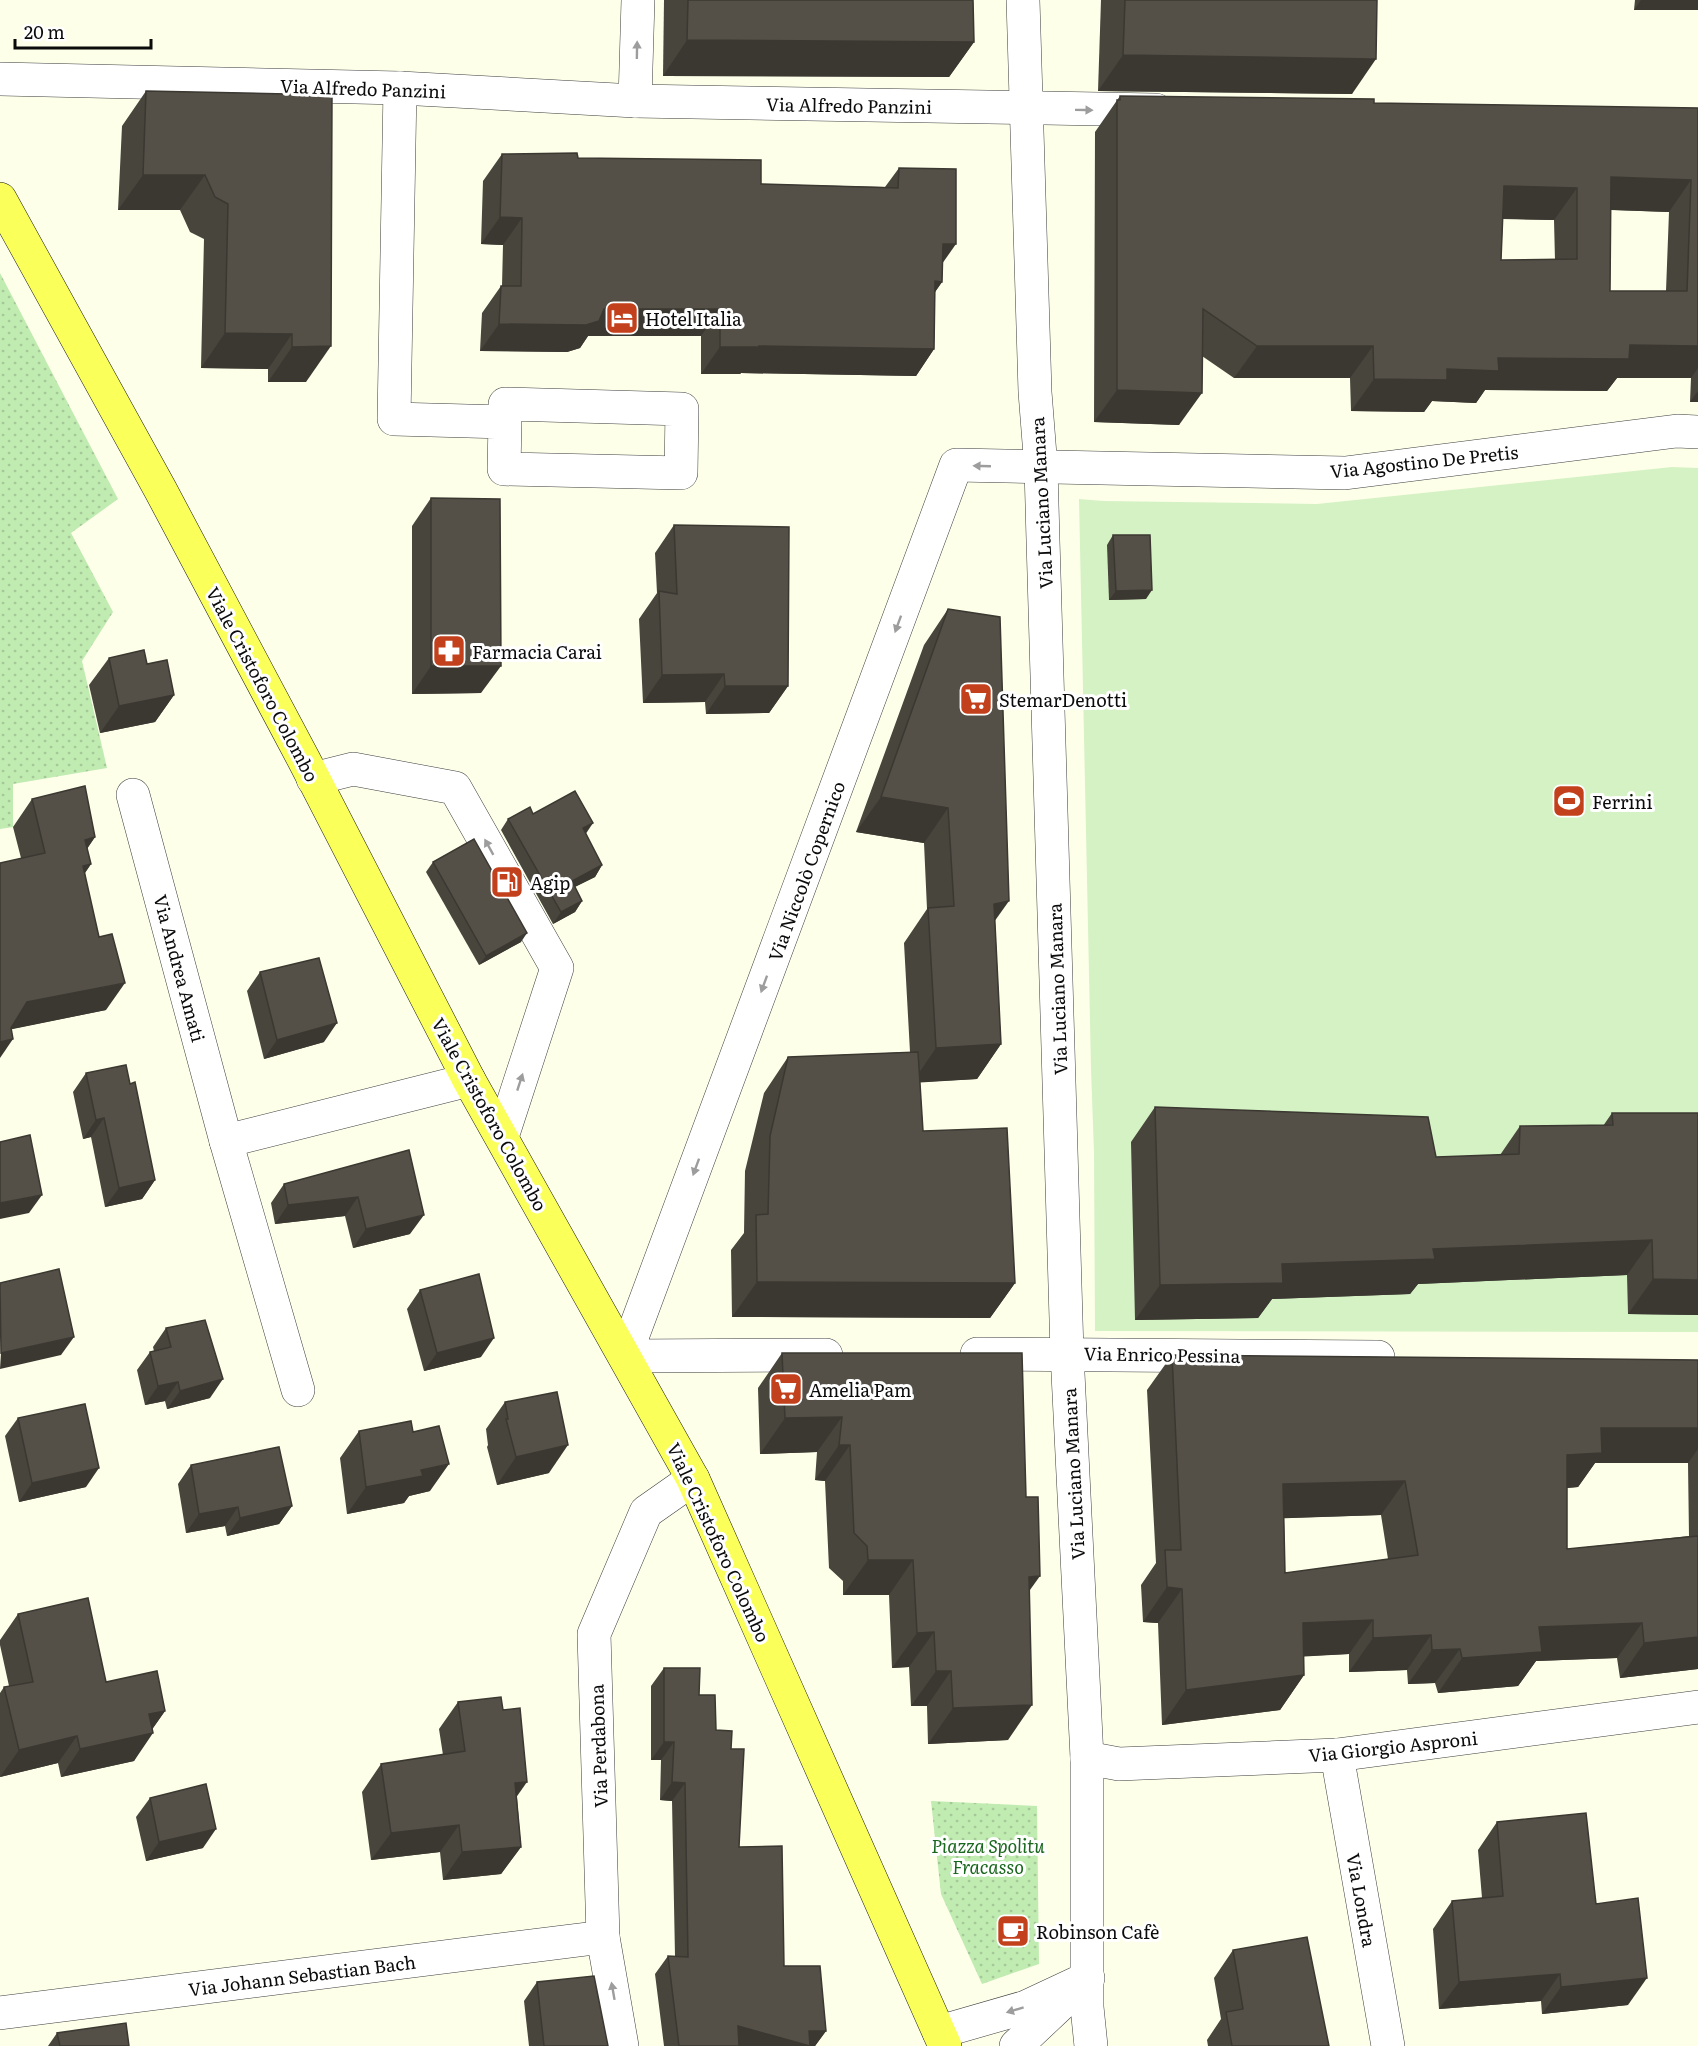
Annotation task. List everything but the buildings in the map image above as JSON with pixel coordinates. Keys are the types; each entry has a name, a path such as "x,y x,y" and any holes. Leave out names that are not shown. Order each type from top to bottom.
{"main road":[{"name":"Viale Cristoforo Colombo","path":"0,199 160,489 314,779 469,1080 693,1479 942,2039"}],"street":[{"path":"635,101 638,0"},
{"name":"Via Luciano Manara","path":"1023,0 1035,392 1041,468 1067,1353 1086,1758 1087,1992 1091,2046"},
{"name":"Via Alfredo Panzini","path":"0,79 400,88 635,101 1183,111"},
{"path":"400,88 393,419 505,422"},
{"path":"505,404 682,409 681,473 504,469 505,422 505,404"},
{"name":"Via Agostino De Pretis","path":"1041,468 1345,473 1677,431 1698,432"},
{"name":"Via Niccolò Copernico","path":"625,1356 956,465 1041,468"},
{"path":"314,779 352,769 455,788 557,968 502,1137"},
{"name":"Via Andrea Amati","path":"133,795 226,1140 298,1390"},
{"path":"226,1140 469,1080"},
{"name":"Via Enrico Pessina","path":"953,1354 1411,1357"},
{"path":"625,1356 859,1355"},
{"name":"Via Perdabona","path":"622,2046 603,1937 594,1634 646,1512 693,1479"},
{"name":"Via Giorgio Asproni","path":"1086,1758 1119,1764 1337,1755 1698,1707"},
{"name":"Via Londra","path":"1337,1755 1388,2046"},
{"name":"Via Johann Sebastian Bach","path":"0,2013 603,1937"},
{"path":"942,2039 1026,2007 1087,1992"},
{"path":"1016,2046 1087,1992"},
{"name":"Via Luciano Manara","path":"1078,2046 1087,1992"}],"green space":[{"path":"0,273 118,499 71,533 113,612 82,661 107,768 13,784 13,827 0,829"},
{"path":"1672,467 1698,468 1698,1332 1095,1331 1094,1153 1079,499 1317,504"},
{"name":"Piazza Spolitu Fracasso","path":"931,1801 1037,1806 1039,1964 982,1984 941,1894"}],"place":[{"name":"Hotel Italia","path":"622,318"},
{"name":"Farmacia Carai","path":"449,651"},
{"name":"StemarDenotti","path":"976,699"},
{"name":"Ferrini","path":"1569,801"},
{"name":"Agip","path":"507,882"},
{"name":"Amelia Pam","path":"786,1389"},
{"name":"Robinson Cafè","path":"1013,1931"}]}
